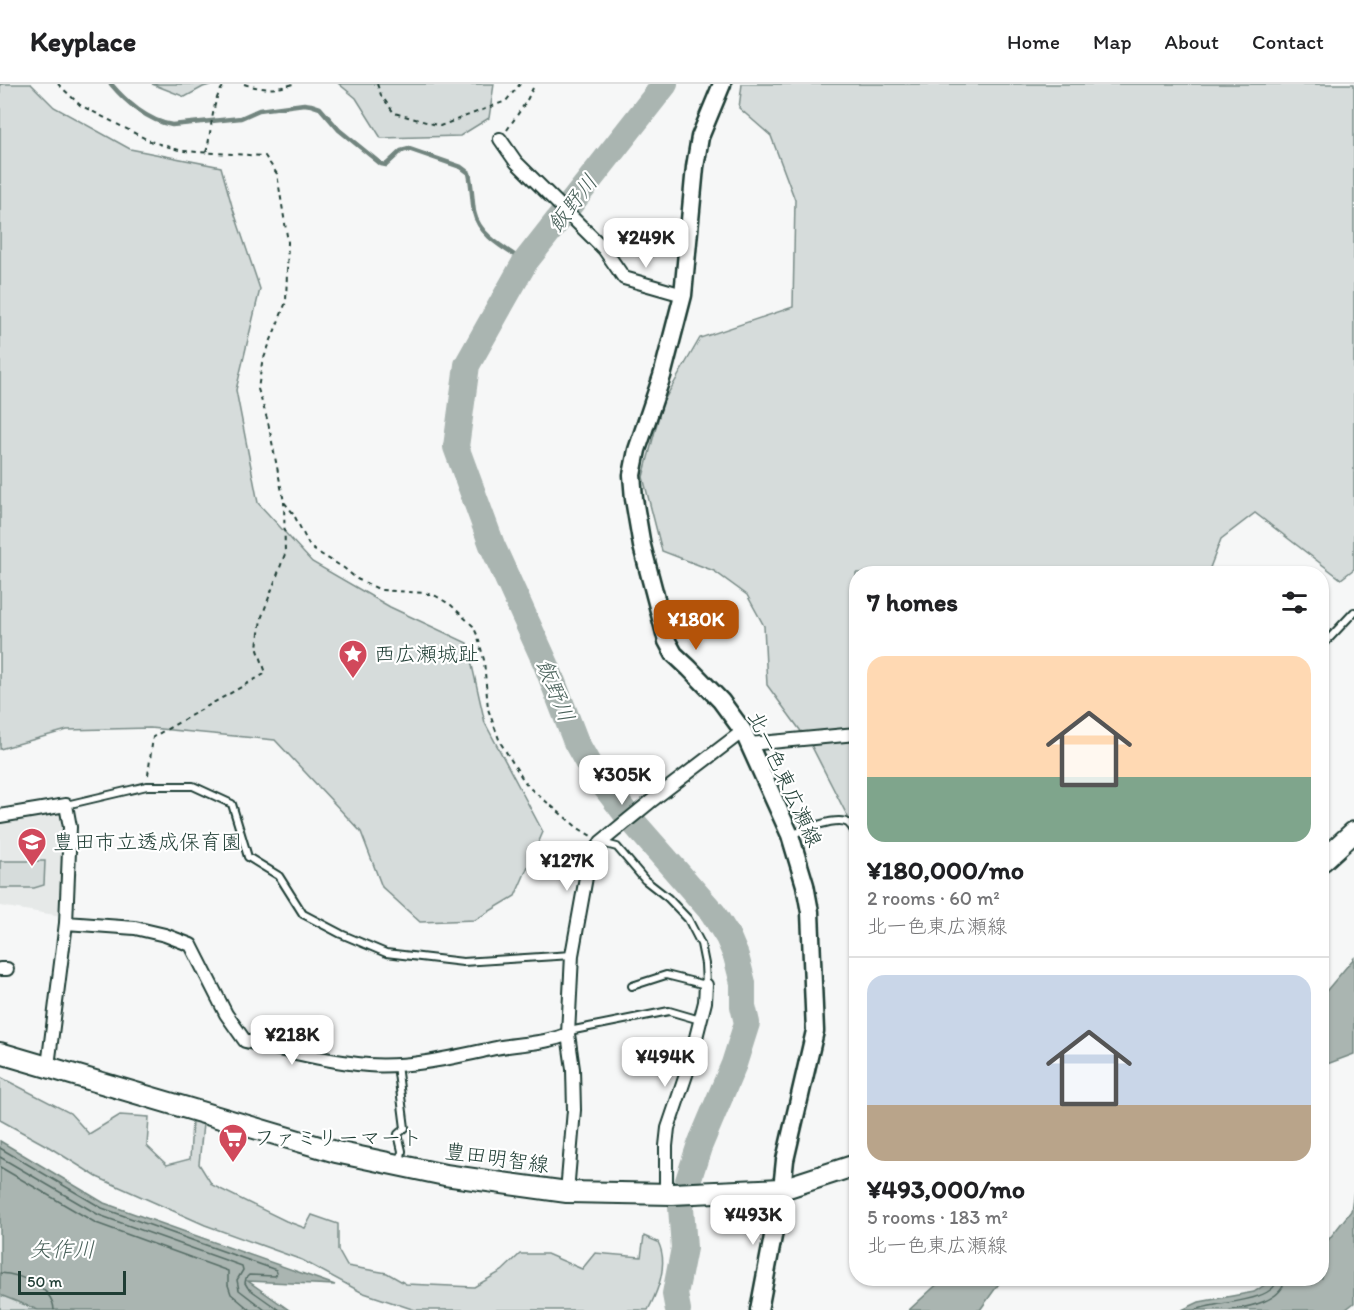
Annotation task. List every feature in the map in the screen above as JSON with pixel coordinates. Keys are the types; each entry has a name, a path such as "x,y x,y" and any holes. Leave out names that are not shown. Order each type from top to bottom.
{"main road":[{"name":"北一色東広瀬線","path":"722,84 700,137 683,295 662,376 637,450 632,475 634,499 654,595 667,641 674,654 721,701 746,737 790,835 805,885 810,912 815,1031 785,1160 782,1189 759,1310"},
{"path":"1329,855 1354,832"},
{"name":"豊田明智線","path":"0,1053 336,1152 445,1175 567,1192 669,1194 782,1189 849,1167"}],"street":[{"path":"500,139 516,162 604,249 624,278 683,295"},
{"path":"567,1192 574,1110 573,1069 568,1034 572,955 585,876 601,842 650,802 746,737 849,734"},
{"path":"0,816 66,805 70,827 66,923 48,1066"},
{"path":"66,923 135,928 165,935 191,945 226,1014 245,1041 369,1065 451,1059 498,1048 552,1041 568,1034"},
{"path":"669,1194 666,1146 668,1128 688,1069 705,1002 706,985"}],"lane":[{"path":"1329,639 1354,612"},
{"path":"66,805 147,786 193,786 232,804 248,856 279,876 303,914 386,953 463,962 572,955"},
{"path":"790,835 841,820 849,824"},
{"path":"601,842 617,847 645,880 668,898 688,919 701,944 706,985 666,975 632,986"},
{"path":"568,1034 574,1030 669,1011 700,1020"},
{"path":"396,1064 405,1128 398,1134 402,1151 399,1166"}],"path":[{"path":"58,84 80,105 150,141 182,151 264,156 277,174 288,242 286,302 262,363 258,389 268,422 284,502 285,554 261,619 257,647 266,673 153,736 147,786"},
{"path":"206,152 217,98 226,84"},
{"path":"244,84 260,89 277,89 293,84"},
{"path":"377,84 381,95 394,113 440,126 506,101 520,84"},
{"path":"500,139 526,102 535,84"},
{"path":"284,502 294,513 309,545 357,579 381,590 436,596 451,605 473,626 484,660 488,709 500,742 510,761 531,789 578,828 601,842"}],"shaded area":[{"path":"0,84 31,84 54,107 130,149 221,167 260,289 236,390 258,503 312,562 390,607 467,643 485,723 543,832 515,896 475,920 420,922 382,887 361,832 275,740 150,728 67,730 0,749"},
{"path":"152,84 213,84 185,97"},
{"path":"339,84 494,84 489,118 460,136 381,138 356,98"},
{"path":"742,84 1354,84 1354,569 1341,579 1329,570 1329,566 1324,566 1255,513 1221,539 1211,566 849,566 849,819 811,745 767,685 764,626 747,595 714,571 662,551 643,477 662,404 700,338 793,307 795,200 771,136 739,108"},
{"name":"豊田市立透成保育園","path":"59,810 66,827 61,916 0,906 0,814"},
{"path":"0,861 45,861 44,885 34,888 0,888"},
{"path":"0,1077 70,1113 89,1134 120,1115 149,1117 147,1146 167,1165 190,1159 192,1121 203,1124 199,1164 212,1185 305,1228 312,1215 338,1224 338,1250 347,1266 387,1273 406,1284 474,1287 502,1271 520,1254 547,1254 582,1269 595,1253 641,1257 644,1236 658,1242 662,1259 661,1277 648,1310 415,1310 361,1292 302,1260 205,1225 97,1177 0,1120"},
{"path":"0,1278 68,1310 0,1310"}],"water":[{"path":"1354,958 1354,1054 1329,1063 1329,988"},
{"name":"矢作川","path":"0,1141 104,1203 335,1285 248,1281 289,1310 38,1310 0,1295"},
{"path":"1354,1190 1354,1303 1345,1310 1182,1310 1199,1302 1254,1292 1263,1286 1329,1286 1329,1239 1351,1211"},
{"path":"935,1286 997,1286 980,1310 909,1310"}],"waterway":[{"path":"111,84 138,110 163,123 172,125 241,118 259,110 311,105 320,108 339,130 381,164 386,165 401,151 409,149 461,167 469,173 474,212 481,228 494,241 525,262"},
{"name":"飯野川","path":"665,84 525,262 467,365 456,447 492,545 546,664 576,742 590,767 627,815 713,913 728,937 743,983 743,1006 747,1023 734,1064 699,1147 681,1207 684,1248 675,1294 678,1310"}],"place":[{"name":"西広瀬城趾","path":"353,680"},
{"name":"豊田市立透成保育園","path":"32,868"},
{"name":"ファミリーマート","path":"233,1164"}]}
